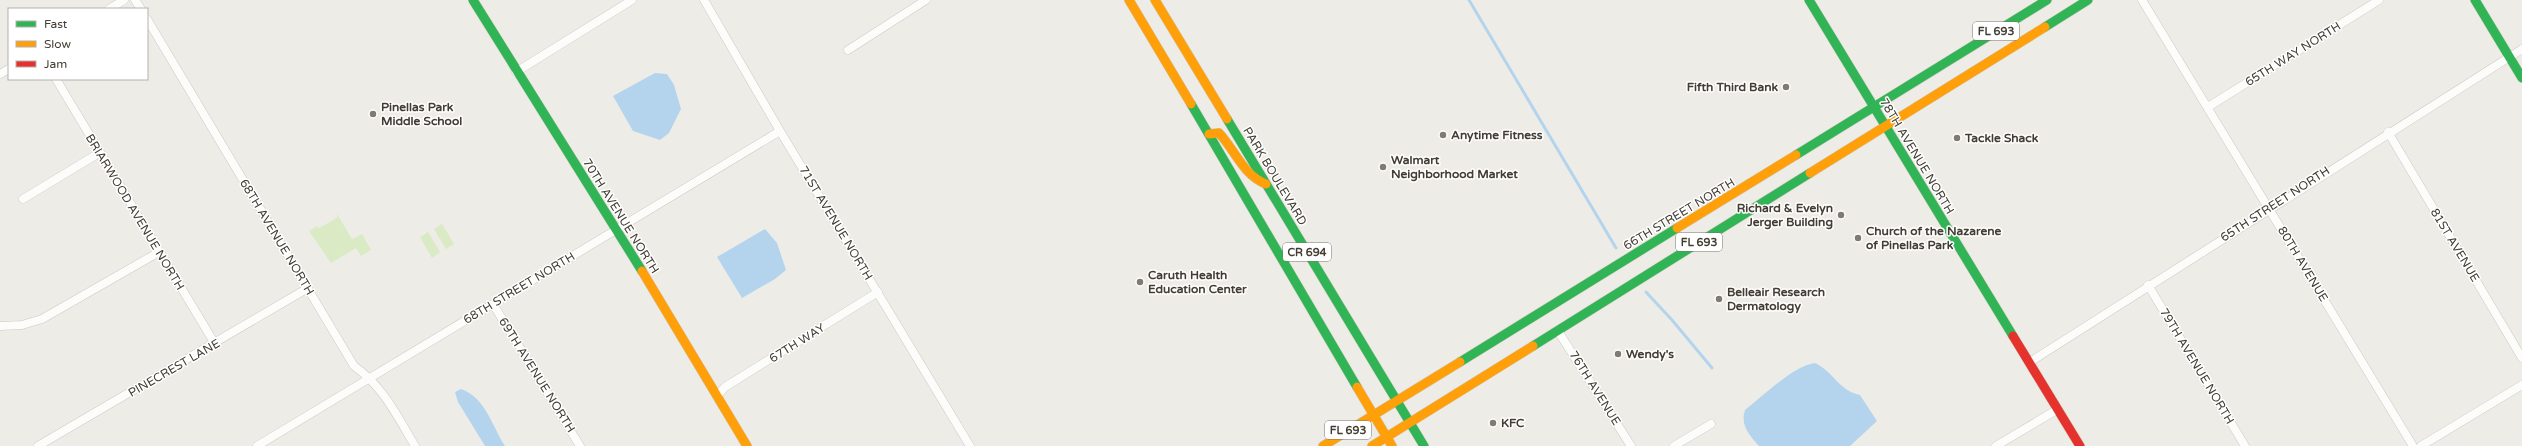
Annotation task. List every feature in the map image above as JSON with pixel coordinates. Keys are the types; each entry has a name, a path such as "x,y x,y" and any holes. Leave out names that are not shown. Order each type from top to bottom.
{"main road":[{"name":"70TH AVENUE NORTH","path":"473,0 516,72 616,230 747,446"},
{"name":"CR 694","path":"1129,0 1374,414"},
{"name":"PARK BOULEVARD","path":"1155,0 1424,446"},
{"name":"78TH AVENUE NORTH","path":"1809,0 2080,446"},
{"name":"66TH STREET NORTH","path":"1323,446 1397,399 1780,166 2047,0"},
{"name":"FL 693","path":"1372,446 1558,331 1884,125 2088,0"},
{"path":"2475,0 2522,78"},
{"path":"1209,134 1219,133 1230,143 1249,175 1256,182 1266,184"},
{"path":"1374,414 1392,446"}],"street":[{"path":"111,8 124,0"},
{"path":"516,72 632,0"},
{"name":"71ST AVENUE NORTH","path":"704,0 780,131 970,446"},
{"path":"848,50 926,0"},
{"name":"80TH AVENUE","path":"2142,0 2413,446"},
{"name":"65TH WAY NORTH","path":"2208,107 2379,0"},
{"name":"68TH AVENUE NORTH","path":"148,21 354,366 370,377 381,389 415,446"},
{"name":"65TH STREET NORTH","path":"2030,362 2388,132 2522,49"},
{"name":"BRIARWOOD AVENUE NORTH","path":"57,80 215,344"},
{"name":"68TH STREET NORTH","path":"257,446 780,131"},
{"name":"81ST AVENUE","path":"2388,132 2522,358"},
{"path":"23,200 99,153"},
{"path":"0,326 22,325 42,319 159,252"},
{"name":"79TH AVENUE NORTH","path":"2148,286 2245,446"},
{"name":"PINECREST LANE","path":"38,446 215,344 308,288"},
{"name":"67TH WAY","path":"717,396 725,387 878,292"},
{"name":"69TH AVENUE NORTH","path":"493,304 580,446"},
{"name":"76TH AVENUE","path":"1558,331 1632,446"},
{"path":"2421,446 2522,385"},
{"path":"1996,446 2058,409"},
{"path":"1674,446 1711,424"}],"green space":[{"path":"337,214 352,239 362,234 371,250 361,256 356,248 331,263 309,231 317,226 319,228 337,218"},
{"path":"442,224 454,244 446,249 434,229"},
{"path":"428,232 440,252 432,258 420,237"}],"water":[{"path":"655,73 667,74 674,85 681,109 669,133 660,140 633,131 613,96"},
{"path":"765,229 777,243 786,270 775,279 742,298 717,257"},
{"path":"1815,363 1827,371 1847,390 1860,395 1877,421 1850,446 1759,446 1746,430 1744,420 1745,410 1788,375 1806,365"},
{"path":"461,389 476,398 482,405 505,446 485,446 458,402 455,392"}],"waterway":[{"path":"1469,0 1616,248"},
{"path":"1646,292 1672,320 1712,368"}],"traffic: fast":[{"path":"473,0 642,271"},
{"path":"1809,0 2013,336"},
{"path":"1796,155 2047,0"},
{"path":"2045,27 2088,0"},
{"path":"2475,0 2522,78"},
{"path":"1191,104 1357,387"},
{"path":"1227,119 1424,446"},
{"path":"1533,346 1810,173"},
{"path":"1460,362 1677,228"}],"traffic: slow":[{"path":"1129,0 1191,104"},
{"path":"1155,0 1227,119"},
{"path":"1810,173 2045,27"},
{"path":"1209,134 1219,133 1251,175 1266,184"},
{"path":"1677,228 1796,155"},
{"path":"642,271 747,446"},
{"path":"1372,446 1533,346"},
{"path":"1323,446 1460,362"},
{"path":"1357,387 1392,446"}],"traffic: jam":[{"path":"2013,336 2080,446"}],"place":[{"name":"Fifth Third Bank","path":"1786,87"},
{"name":"Pinellas Park Middle School","path":"373,114"},
{"name":"Anytime Fitness","path":"1443,135"},
{"name":"Tackle Shack","path":"1957,138"},
{"name":"Walmart Neighborhood Market","path":"1383,167"},
{"name":"Richard & Evelyn Jerger Building","path":"1841,215"},
{"name":"Church of the Nazarene of Pinellas Park","path":"1858,238"},
{"name":"Caruth Health Education Center","path":"1140,282"},
{"name":"Belleair Research Dermatology","path":"1719,299"},
{"name":"Wendy's","path":"1618,354"},
{"name":"KFC","path":"1493,423"}]}
